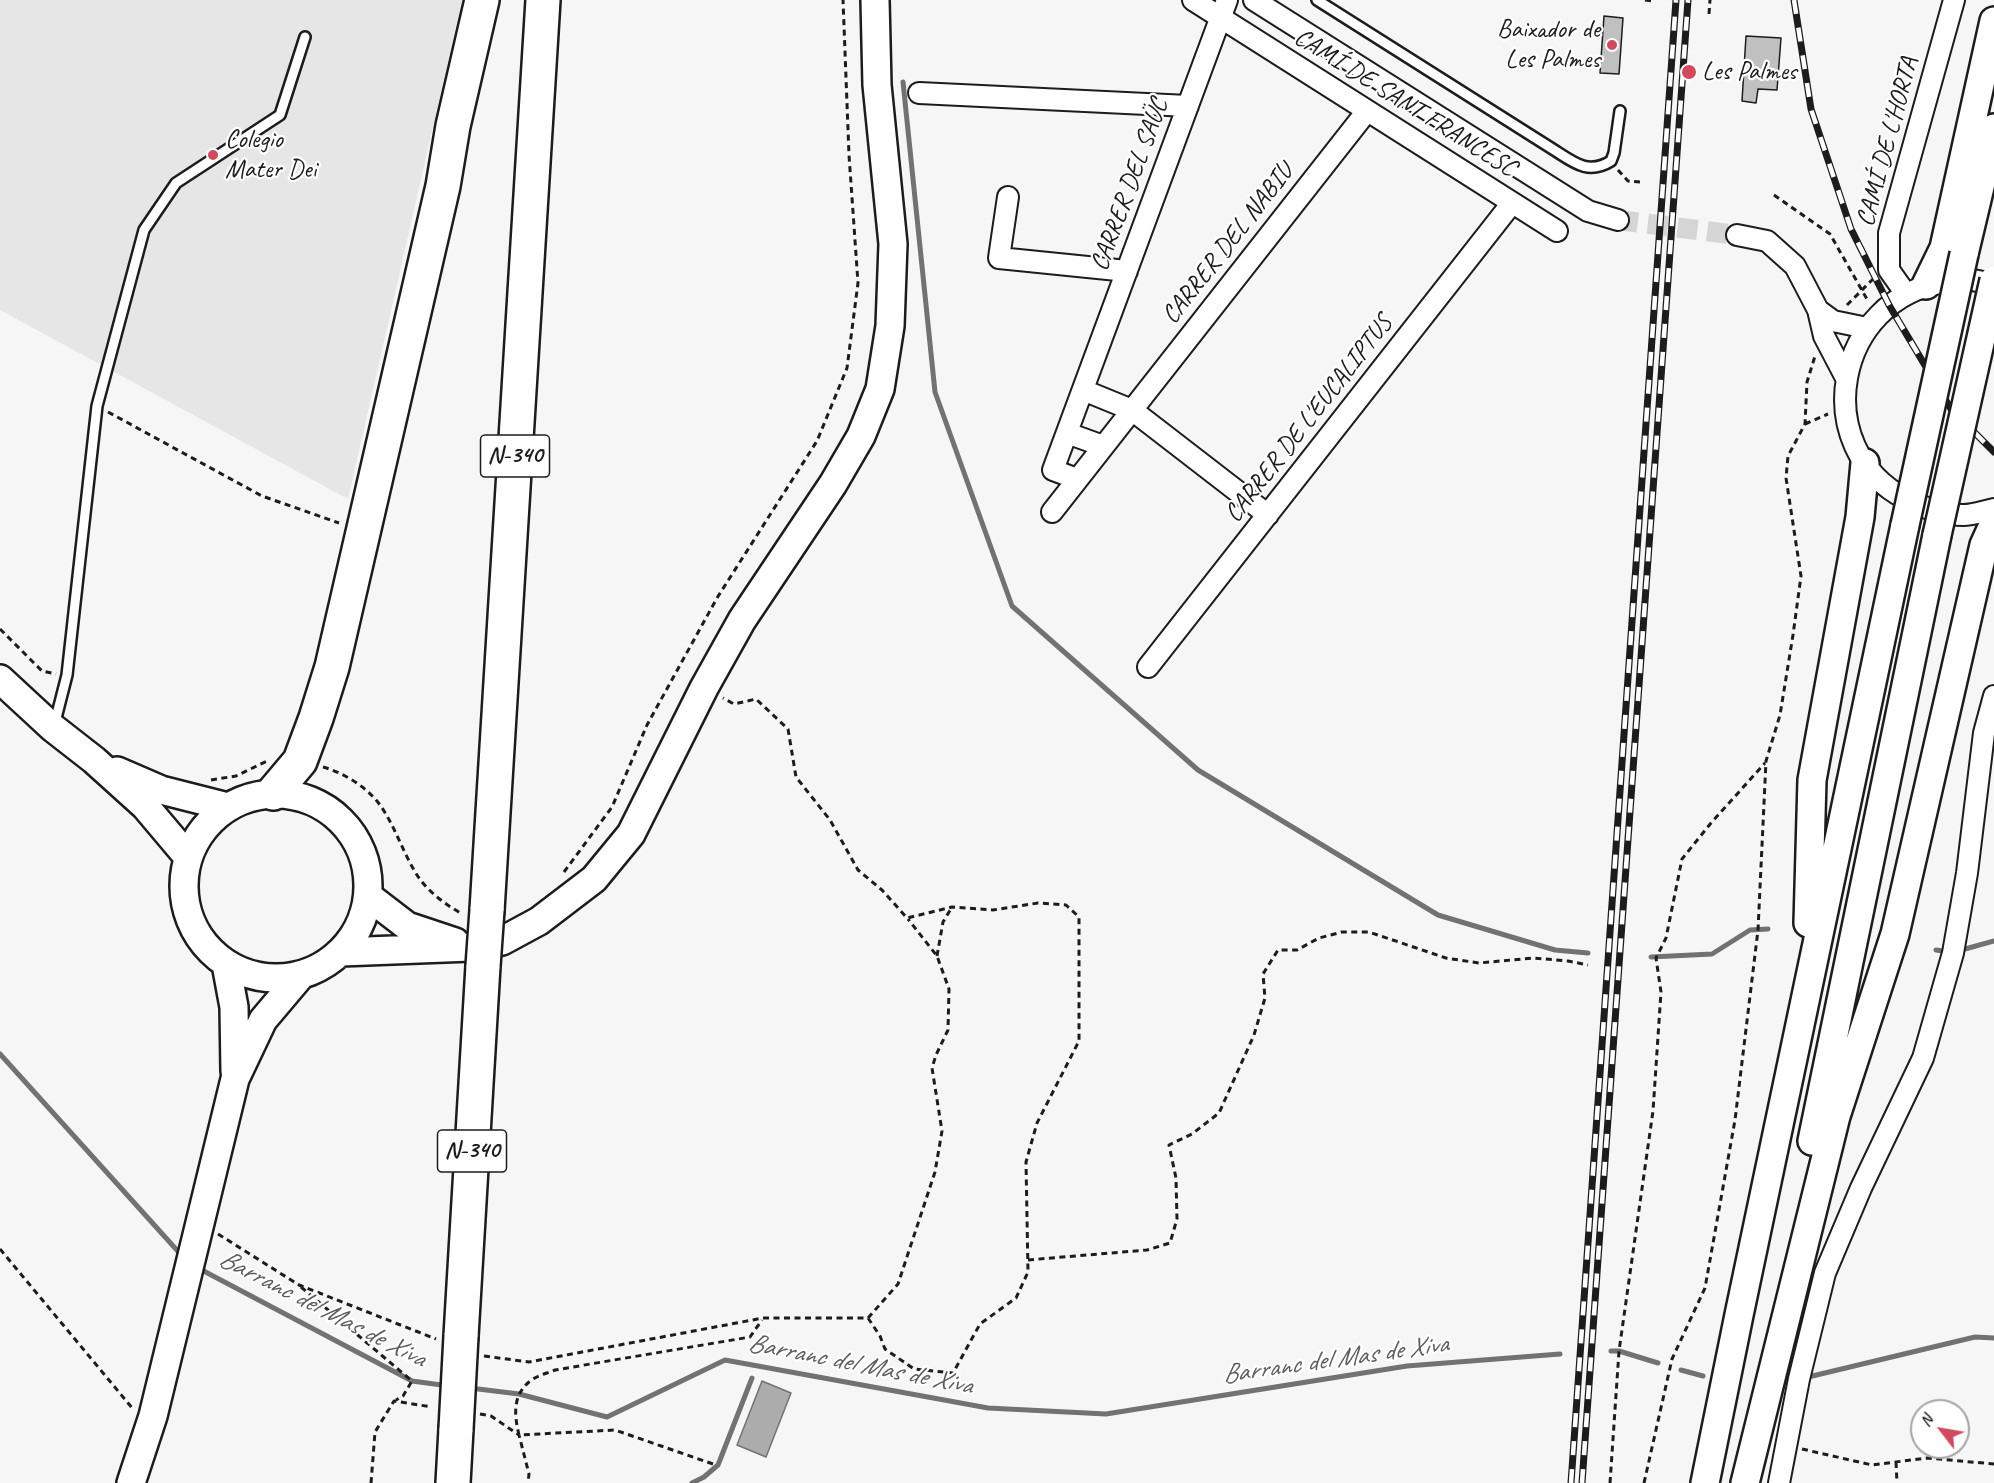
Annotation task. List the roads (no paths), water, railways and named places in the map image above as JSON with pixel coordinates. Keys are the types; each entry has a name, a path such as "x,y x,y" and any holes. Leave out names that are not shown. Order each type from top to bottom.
{"highway":[{"path":"273,793 300,761 332,667 443,186 453,126 482,0"},
{"name":"N-340","path":"453,1483 477,956 476,913 543,0"}],"main road":[{"path":"341,952 477,956 539,921 594,879 631,834 704,688 742,620 833,484 861,436 880,389 890,326 893,244 878,85 875,0"},
{"path":"1916,289 1944,248 1994,21"},
{"path":"1705,1483 1738,1315 1905,525 1994,128"},
{"path":"1743,1483 1937,535 1994,279"},
{"path":"1738,1315 1808,922 1812,780 1860,517 1865,464"},
{"path":"1743,1483 1836,1116 1895,934 1984,545 1994,523"},
{"path":"0,679 53,728 94,760 145,806 188,857"},
{"path":"94,760 161,790 228,807"},
{"path":"273,793 304,797 332,812 354,835 366,865 368,896 359,926 341,952 323,966 302,975 276,978 250,975 226,964 204,944 189,917 184,887 188,857 197,837 211,820 228,807 249,797 273,793"},
{"path":"368,896 407,926 477,956"},
{"path":"226,964 234,1007 235,1079"},
{"path":"131,1483 153,1416 235,1079 263,1020 302,975"}],"street":[{"name":"CAMÍ DE SANT FRANCESC","path":"1193,0 1224,9 1367,111 1557,231"},
{"name":"CAMÍ DE SANT FRANCESC","path":"1254,0 1588,211 1618,220"},
{"name":"CAMÍ DE L'HORTA","path":"1916,289 1889,270 1889,233 1954,0"},
{"name":"CARRER DEL SAÜC","path":"1077,479 1053,470 1224,9"},
{"path":"919,93 1188,106"},
{"name":"CARRER DEL NABIU","path":"1052,512 1367,111"},
{"path":"1008,197 999,258 1127,271"},
{"name":"CARRER DE L'EUCALIPTUS","path":"1148,667 1512,203"},
{"path":"1737,235 1767,242 1795,266 1818,309 1824,336 1846,378"},
{"path":"1994,285 1966,279 1916,289 1888,305 1872,322 1854,352 1846,378 1845,407 1851,437 1865,464 1891,491 1925,509 1963,515 1994,509"},
{"path":"1818,309 1833,321 1872,322"},
{"path":"1083,390 1132,410 1268,515"},
{"path":"1067,433 1103,446"},
{"path":"1779,1483 1799,1379 1825,1273 1861,1188 1923,1058 1953,953 1984,734 1994,696"}],"lane":[{"path":"1317,0 1572,161 1587,168 1595,169 1611,161 1620,111"},
{"path":"53,728 67,675 97,406 144,230 176,183 280,115 305,37"}],"waterway":[{"path":"903,82 935,392 1012,606 1198,770 1438,915 1555,950 1588,953"},
{"path":"1651,957 1712,954 1750,930 1768,929"},
{"path":"1958,951 1994,941"},
{"path":"1936,950 1949,952"},
{"name":"Barranc del Mas de Xiva","path":"0,1054 184,1258"},
{"name":"Barranc del Mas de Xiva","path":"198,1268 412,1381 449,1386"},
{"name":"Barranc del Mas de Xiva","path":"1804,1378 1975,1337 1994,1338"},
{"name":"Barranc del Mas de Xiva","path":"1611,1351 1619,1351 1658,1363"},
{"name":"Barranc del Mas de Xiva","path":"470,1388 519,1394 607,1417 725,1360 988,1408 1106,1414 1407,1366 1560,1354"},
{"name":"Barranc del Mas de Xiva","path":"1681,1370 1703,1376"},
{"path":"692,1483 704,1477 718,1465 752,1378"}],"tunnel":[{"path":"1618,220 1737,235"}],"railway":[{"path":"1571,1483 1676,0"},
{"path":"1582,1483 1688,0"},
{"path":"1794,0 1811,109 1851,229 1889,305 1951,409 1994,452"}],"place":[{"name":"Baixador de Les Palmes","path":"1612,45"},
{"name":"Les Palmes","path":"1689,72"},
{"name":"Colegio Mater Dei","path":"213,155"}]}
